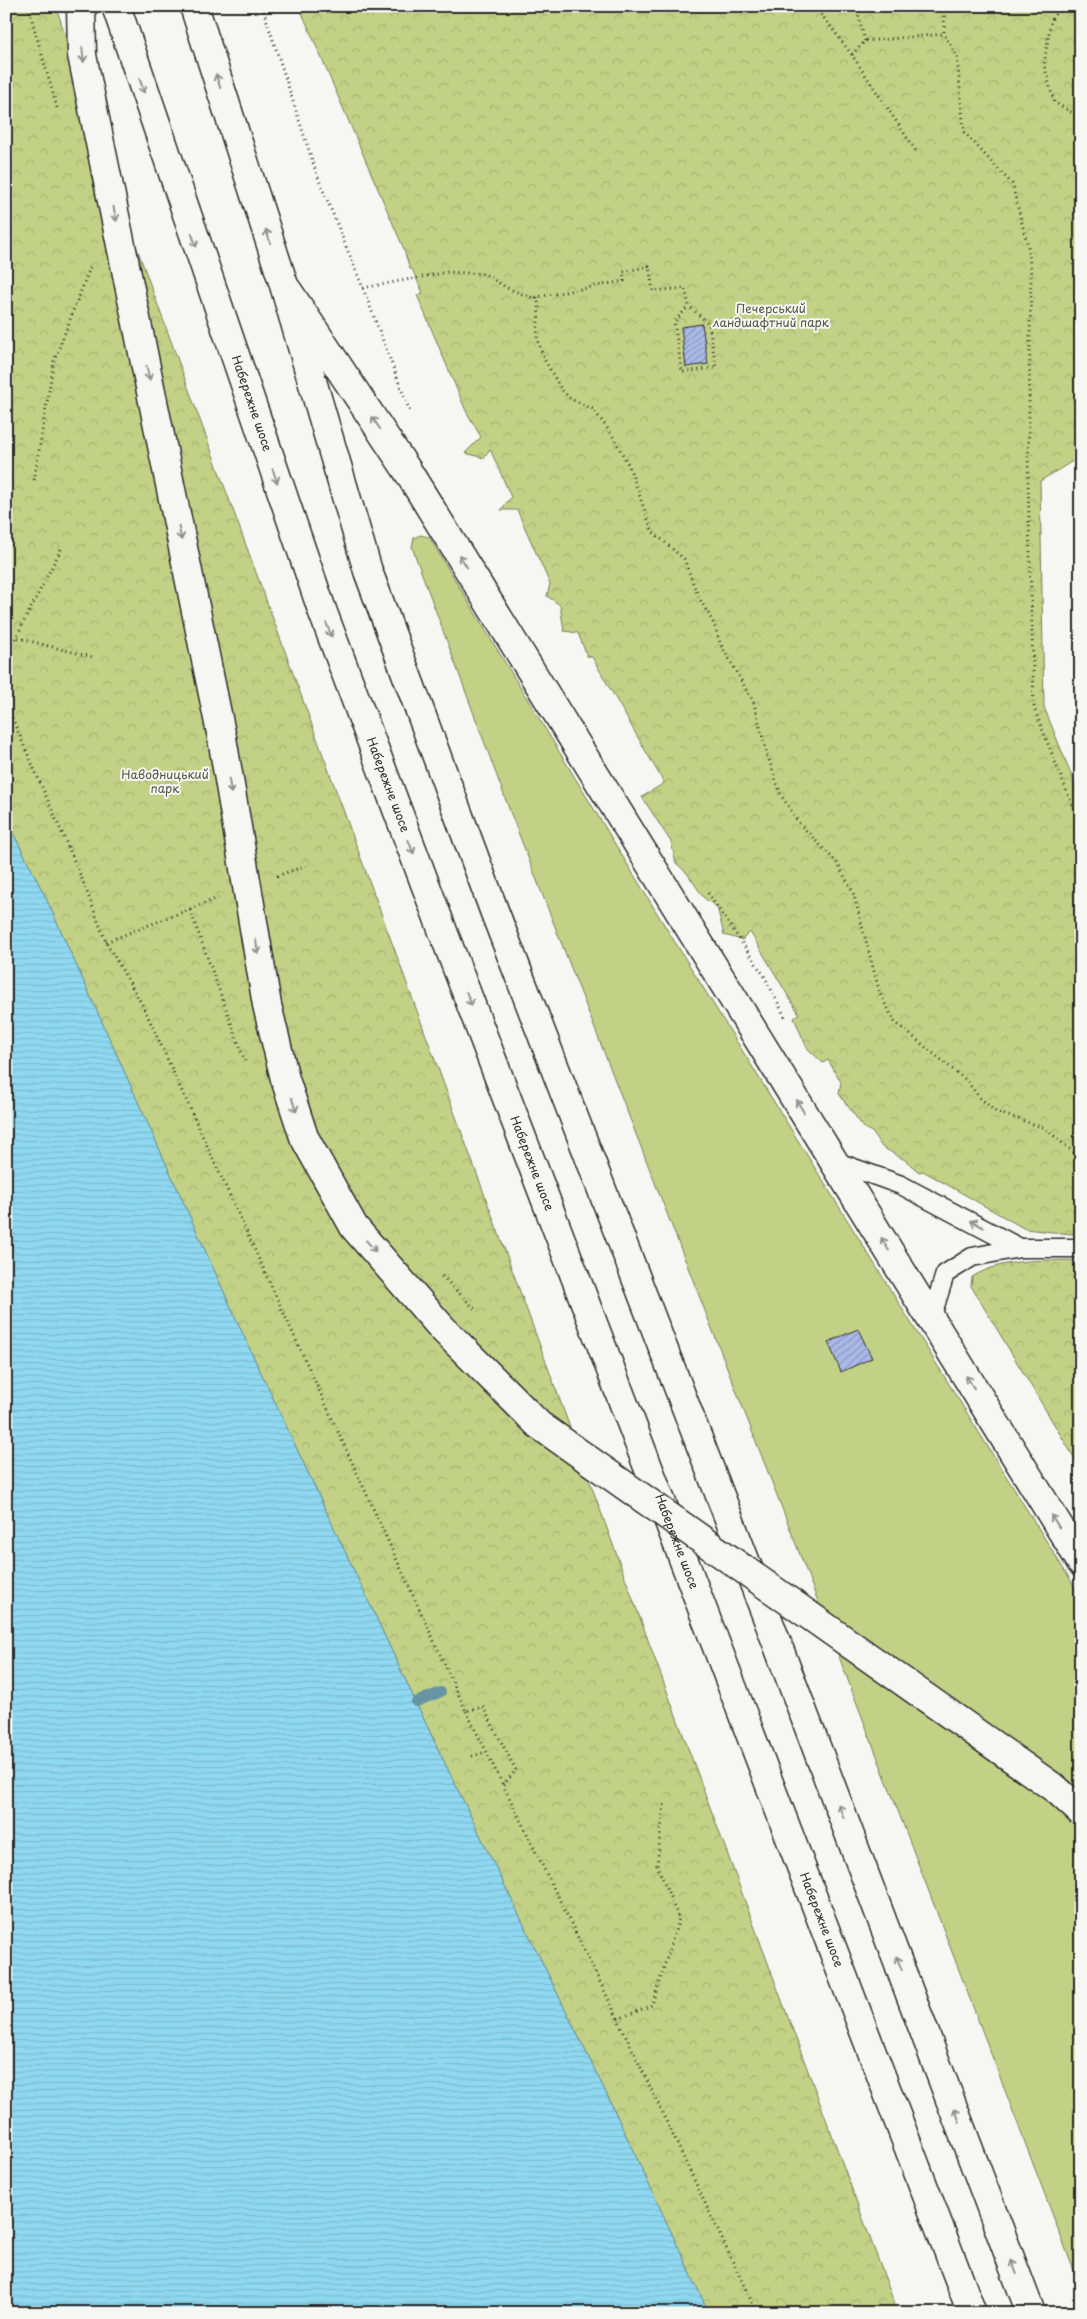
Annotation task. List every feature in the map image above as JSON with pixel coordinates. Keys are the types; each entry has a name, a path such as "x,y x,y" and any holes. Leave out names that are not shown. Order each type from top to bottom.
{"main road":[{"path":"81,6 82,55 222,738 267,1005 285,1079 304,1136 354,1227 442,1328 539,1426 1057,1790 1081,1812"},
{"name":"Набережне шосе","path":"116,6 259,430 326,619 454,961 972,2313"},
{"path":"194,6 283,282 372,580 496,913 767,1617 1031,2313"},
{"path":"283,282 407,470 612,800 730,997 834,1161 1081,1562"}],"lane":[{"path":"834,1161 901,1184 1020,1248"},
{"path":"931,1319 945,1274 972,1257 1020,1248 1081,1248"}],"path":[{"path":"28,6 60,117"},
{"path":"262,6 317,175 413,418"},
{"path":"815,6 852,55 916,151"},
{"path":"856,6 865,41"},
{"path":"944,6 944,34 957,56 964,132 1012,184 1028,247 1031,272 1028,482 1034,708 1081,828"},
{"path":"1060,6 1051,20 1044,65 1054,102 1081,118"},
{"path":"852,55 865,41 944,34"},
{"path":"34,480 54,361 95,256"},
{"path":"363,288 448,272 485,274 507,288 532,298 624,281 623,272 649,266 653,291 685,288 689,306 709,324 716,368 682,372 674,322 689,306"},
{"path":"537,297 539,306 537,338 544,359 565,394 569,398 593,409 611,432 629,466 652,530 684,559 698,596 714,624 721,645 754,703 769,762 781,796 799,823 837,863 852,892 880,994 889,1015 967,1081 978,1097 996,1112 1045,1128 1081,1159"},
{"path":"6,658 18,638 60,549"},
{"path":"18,638 92,657"},
{"path":"6,704 82,879 106,942 143,1006 466,1711 618,2019 757,2313"},
{"path":"706,888 765,977 787,1022"},
{"path":"106,942 225,896"},
{"path":"466,1711 483,1707 516,1770 503,1785"},
{"path":"472,1756 486,1752"},
{"path":"618,2019 652,2005 679,1919 657,1865 664,1804"}],"green space":[{"name":"Наводницький парк","path":"6,6 56,6 99,145 655,1659 898,2313 709,2313 608,2097 436,1745 247,1343 45,896 6,819"},
{"name":"Печерський ландшафтний парк","path":"299,6 1081,6 1081,456 1040,481 1044,707 1081,799 1081,1235 1025,1229 923,1171 919,1172 905,1160 882,1147 872,1132 864,1128 839,1094 841,1082 828,1060 823,1063 807,1048 794,1018 799,1014 750,932 742,940 724,935 717,907 704,898 687,873 676,863 671,842 642,797 664,783 592,657 587,656 578,633 564,631 560,605 547,596 550,584 517,510 501,510 511,497 490,449 484,458 465,453 481,437 466,411 417,295 423,293 412,269 410,269 403,247"},
{"path":"420,535 429,537 660,918 1081,1597 1081,2289 789,1526 511,814 412,547 414,538"},
{"path":"1081,1260 1081,1469 971,1286 972,1277 998,1266 1025,1261"}],"water":[{"path":"6,819 45,896 247,1343 436,1745 608,2097 709,2313 6,2313"}],"building":[{"path":"702,324 708,364 686,367 681,327"},
{"path":"858,1329 872,1358 841,1372 828,1342"}],"waterway":[{"path":"416,1702 441,1692"}]}
